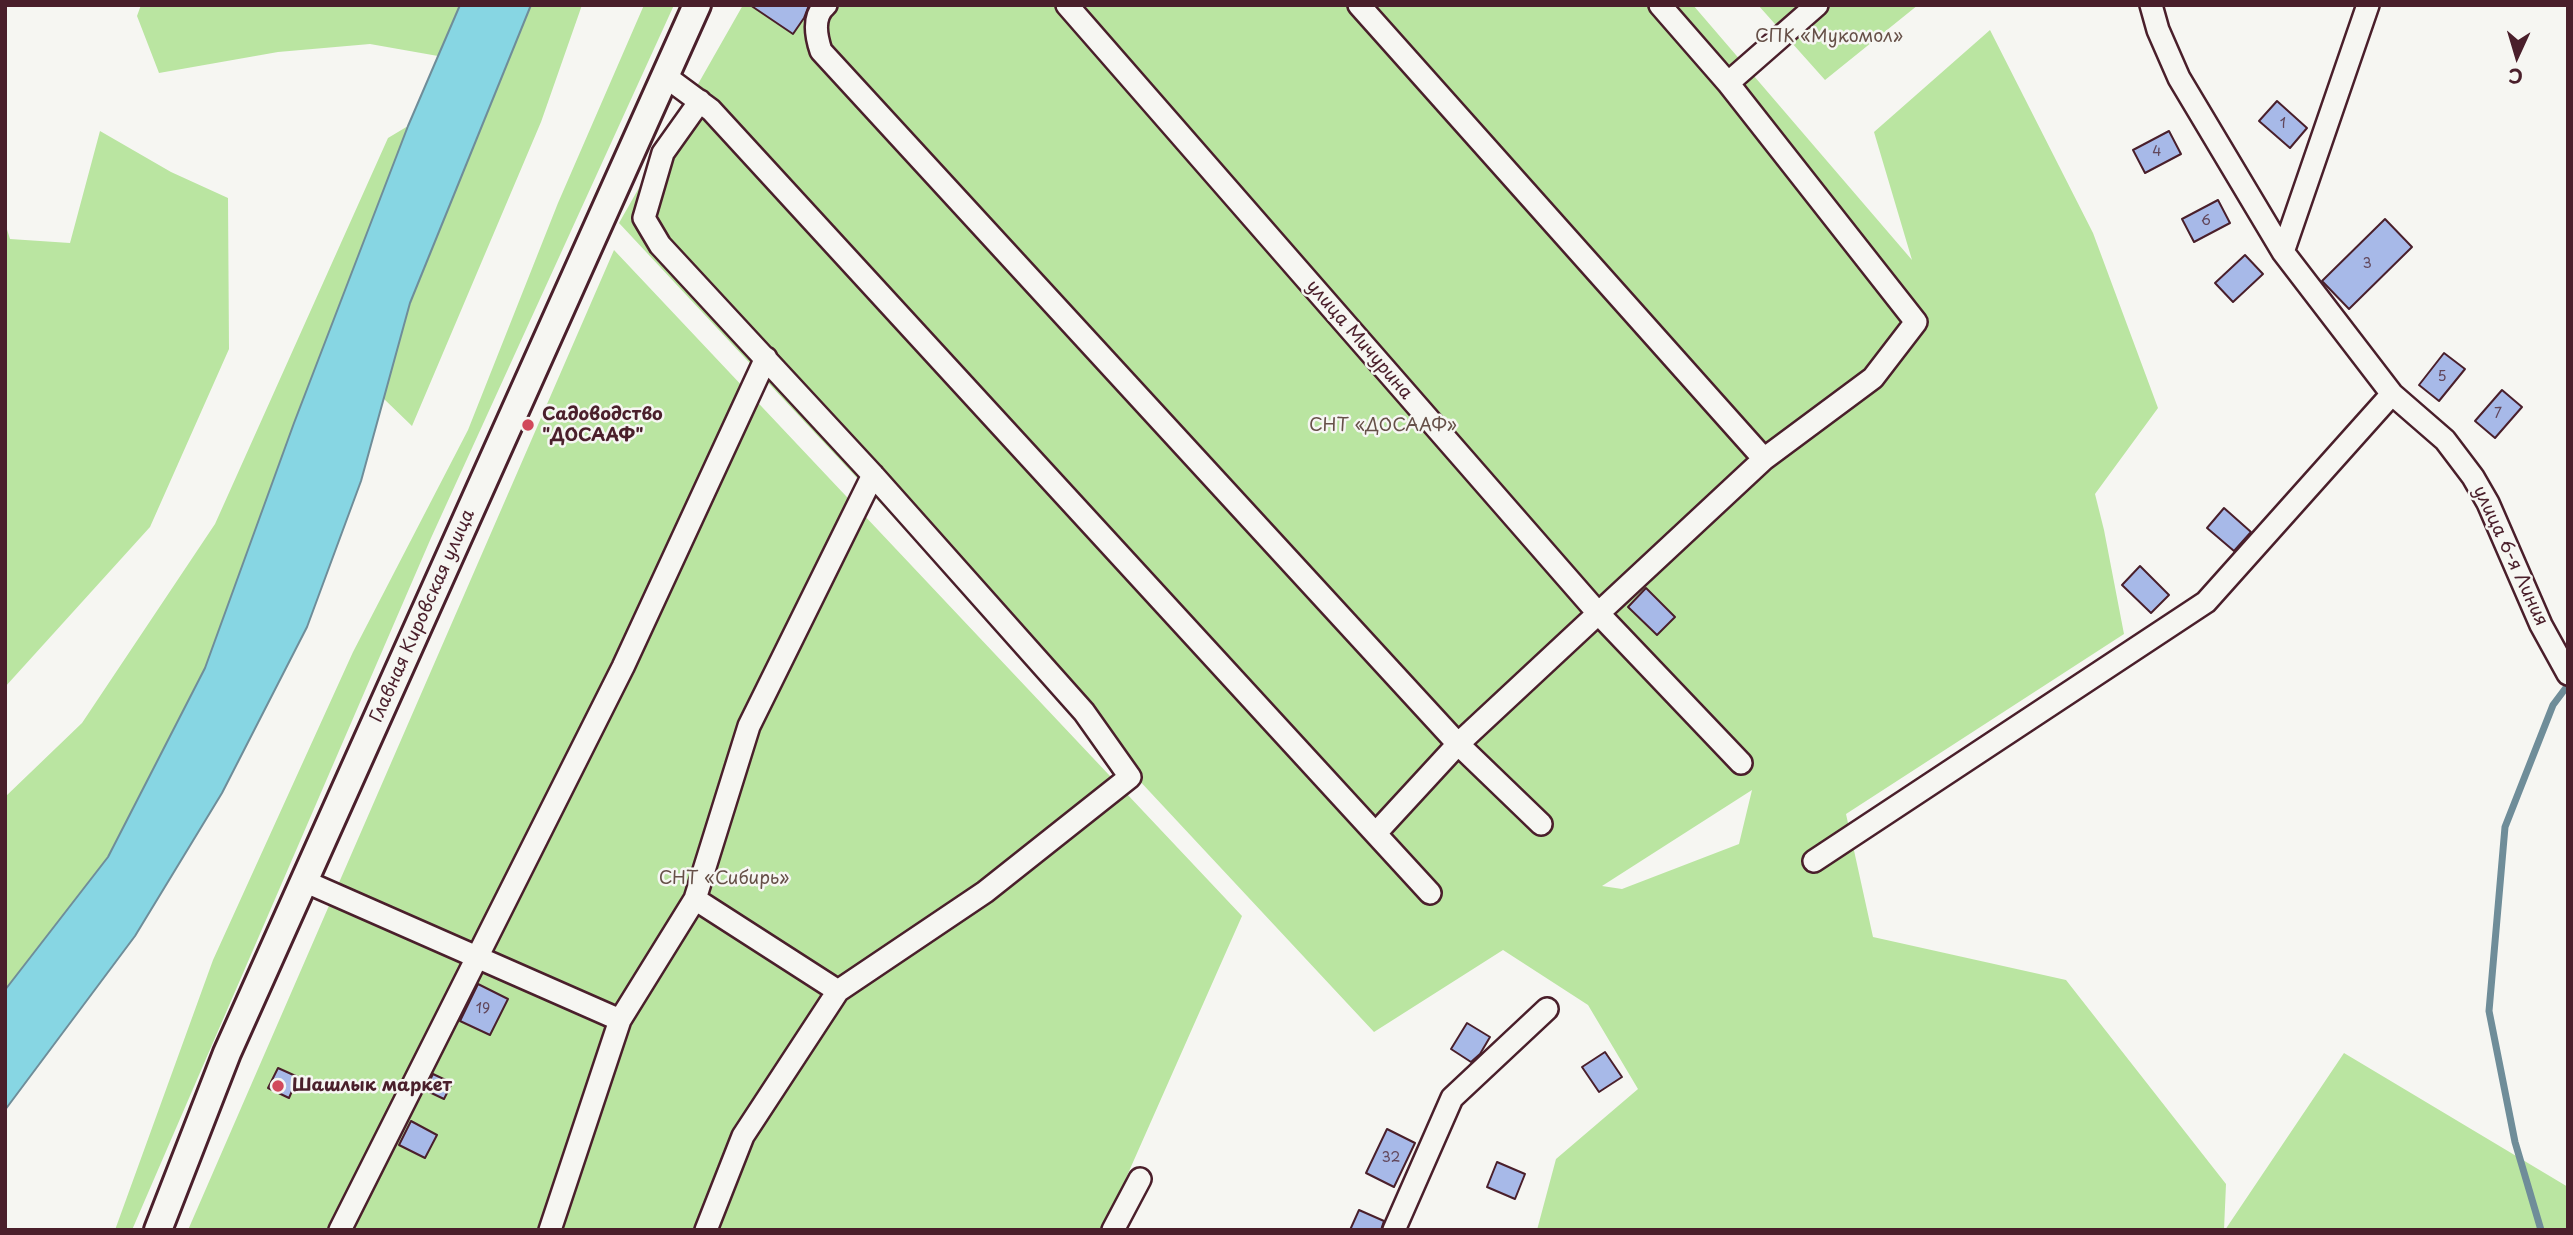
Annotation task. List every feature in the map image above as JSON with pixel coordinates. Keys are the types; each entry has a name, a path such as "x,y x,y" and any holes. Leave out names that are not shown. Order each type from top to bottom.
{"main road":[{"name":"Главная Кировская улица","path":"158,1230 227,1053 696,5"}],"street":[{"path":"826,5 821,9 816,22 821,51 1458,744 1541,824"},
{"name":"улица Мичурина","path":"1067,5 1598,613 1741,763"},
{"path":"1359,5 1764,459"},
{"path":"1376,833 1458,744 1764,459 1873,378 1916,322 1728,83 1660,5"},
{"path":"1728,83 1817,5"},
{"name":"улица 6-я Линия","path":"2151,5 2158,30 2179,78 2283,252 2392,394 2445,440 2473,477 2541,625 2568,674"},
{"path":"2283,252 2368,5"},
{"path":"665,76 711,110 1430,892"},
{"path":"700,101 663,153 644,218 660,245 873,475 1084,712 1130,778 985,892 838,991 743,1136 706,1230"},
{"path":"340,1230 623,667 766,358"},
{"path":"1814,861 2206,602 2392,394"},
{"path":"550,1230 620,1020 695,899 749,726 873,475"},
{"path":"304,881 620,1020"},
{"path":"695,899 838,991"},
{"path":"1394,1230 1452,1098 1547,1009"},
{"path":"1113,1230 1140,1179"}],"green space":[{"path":"141,5 460,5 438,56 370,44 278,52 159,73 137,16"},
{"path":"531,5 582,5 541,122 412,426 383,398 410,303"},
{"path":"644,5 674,5 431,538 132,1230 115,1230 213,960 353,652 468,430 558,203"},
{"name":"СНТ «ДОСААФ»","path":"743,5 1693,5 1912,260 1874,132 1990,30 2093,233 2158,408 2095,494 2124,634 1846,814 1873,937 2066,980 2226,1184 2224,1230 1537,1230 1556,1159 1638,1089 1588,1005 1503,950 1374,1032 619,223","holes":["1752,790 1739,844 1622,889 1602,886"]},
{"name":"СПК «Мукомол»","path":"1758,5 1918,5 1825,80"},
{"path":"408,126 294,423 205,668 108,857 5,990 5,797 82,723 215,524 388,138"},
{"path":"100,131 171,172 228,198 229,349 150,527 5,687 5,223 10,239 70,243"},
{"name":"СНТ «Сибирь»","path":"614,250 1242,916 1103,1230 188,1230"},
{"path":"2344,1053 2568,1187 2568,1230 2225,1230"}],"water":[{"path":"460,5 531,5 410,303 361,481 307,627 222,793 135,936 5,1110 5,990 108,857 205,668 294,423 408,126"}],"building":[{"path":"750,5 809,5 793,34"},
{"path":"2277,101 2307,128 2290,148 2259,121"},
{"path":"2169,131 2181,154 2145,173 2133,150"},
{"path":"2218,200 2230,223 2194,242 2182,219"},
{"path":"2385,219 2412,247 2349,309 2322,281"},
{"path":"2245,255 2263,274 2233,302 2215,283"},
{"path":"2444,353 2465,369 2439,401 2419,385"},
{"path":"2502,390 2522,407 2495,438 2475,421"},
{"path":"2224,508 2251,532 2234,551 2207,528"},
{"path":"2140,566 2169,595 2151,613 2122,585"},
{"path":"1646,588 1675,617 1657,635 1628,607"},
{"path":"478,984 508,999 490,1035 460,1021"},
{"path":"1467,1023 1490,1037 1480,1054 1471,1062 1451,1049"},
{"path":"1605,1052 1622,1077 1599,1092 1582,1067"},
{"path":"278,1068 298,1077 289,1098 268,1088"},
{"path":"433,1074 452,1083 444,1099 425,1090"},
{"path":"411,1121 437,1135 425,1158 399,1145"},
{"path":"1387,1129 1415,1143 1394,1187 1366,1173"},
{"path":"1497,1162 1525,1174 1515,1199 1487,1187"},
{"path":"1359,1210 1384,1221 1381,1230 1350,1230"}],"waterway":[{"path":"2541,1230 2515,1142 2489,1011 2505,827 2553,705 2568,685"}],"place":[{"name":"Садоводство \"ДОСААФ\"","path":"528,425"},
{"name":"Шашлык маркет","path":"278,1086"}]}
